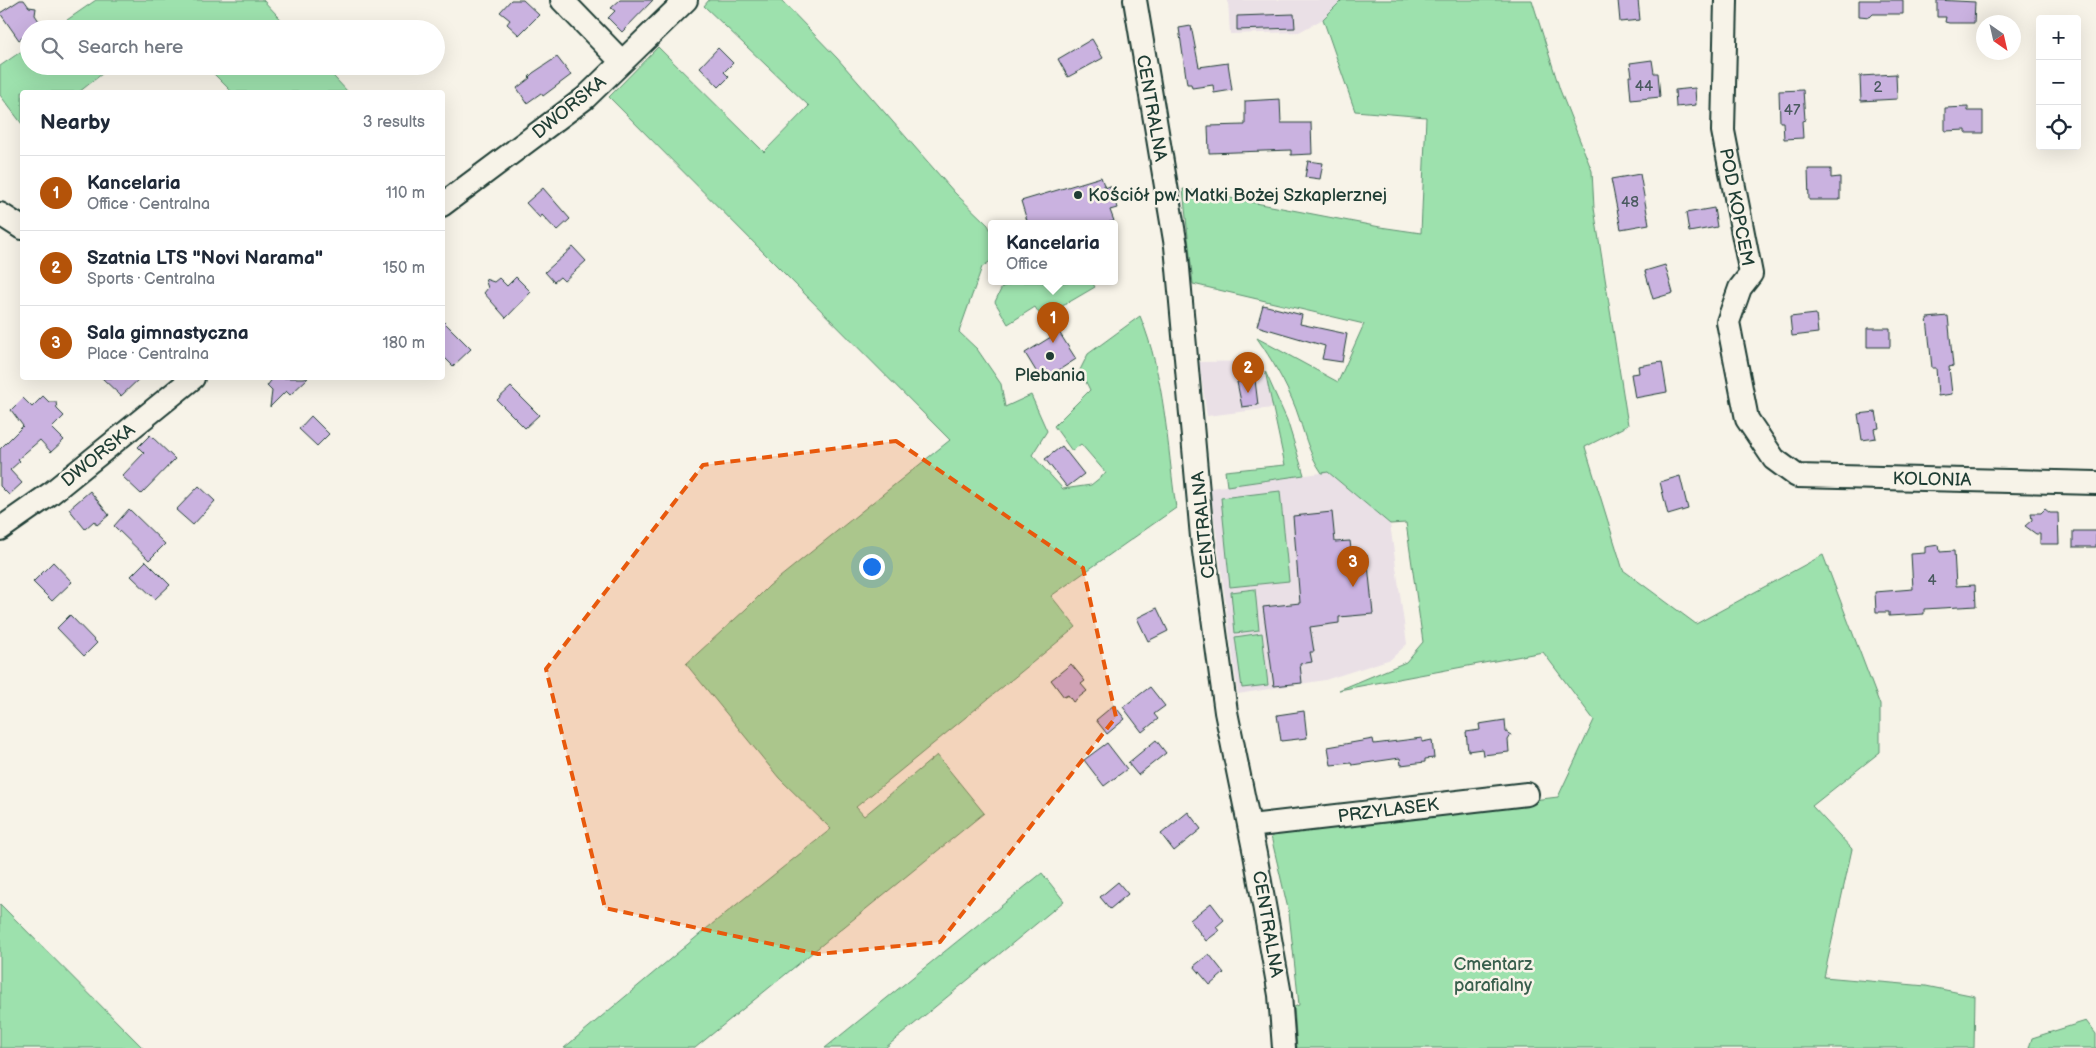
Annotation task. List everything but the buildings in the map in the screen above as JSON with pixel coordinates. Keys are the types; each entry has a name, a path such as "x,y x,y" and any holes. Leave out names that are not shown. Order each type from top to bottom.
{"street":[{"path":"562,0 622,62"},
{"name":"DWORSKA","path":"445,203 585,98 686,0"},
{"name":"CENTRALNA","path":"1135,0 1176,246 1202,537 1226,712 1250,826 1280,995 1284,1048"},
{"name":"POD KOPCEM","path":"1726,0 1723,131 1751,274 1740,288 1728,322 1747,419 1774,459"},
{"path":"0,214 20,227"},
{"name":"DWORSKA","path":"0,528 50,494 191,380"},
{"name":"KOLONIA","path":"1774,459 1797,476 2096,483"},
{"name":"PRZYLASEK","path":"1250,826 1527,794"}],"highlighted area":[{"path":"896,441 1083,568 1116,717 940,942 818,954 605,908 546,669 703,465"}],"shaded area":[{"path":"1228,0 1342,0 1323,19 1299,32 1230,34"},
{"path":"1260,361 1265,371 1272,408 1207,416 1199,362"},
{"path":"1328,472 1390,524 1407,644 1391,659 1325,680 1238,694 1210,488"}],"green space":[{"path":"96,0 263,0 282,20 67,20"},
{"path":"709,0 781,0 837,58 955,193 988,225 988,263 982,267 959,332 977,349 1001,384 1005,407 1031,395 1047,431 1032,455 1063,489 1091,485 1106,473 1081,444 1072,451 1054,426 1090,390 1080,370 1088,354 1140,316 1155,362 1160,387 1176,508 1051,596 1076,627 856,807 864,816 937,755 984,813 695,1048 564,1048 706,929 831,829 779,778 686,664 769,586 950,440 609,97 658,47 764,152 809,106 704,6"},
{"name":"Cmentarz parafialny","path":"1342,0 1532,0 1560,90 1592,171 1594,208 1628,425 1585,447 1623,570 1696,624 1823,555 1880,705 1880,752 1812,806 1852,849 1824,977 1926,986 1975,996 1974,1048 1297,1048 1294,1007 1299,1005 1289,913 1270,832 1558,797 1594,720 1543,652 1339,690 1406,662 1423,642 1406,523 1390,524 1328,472 1322,473 1310,450 1288,390 1257,338 1338,382 1364,324 1193,284 1183,189 1380,227 1421,233 1426,117 1355,111 1323,19"},
{"path":"20,52 20,75 101,75 82,90 20,90 20,121 0,95 0,66"},
{"path":"215,75 332,75 346,90 230,90"},
{"path":"1008,285 1094,285 1095,287 1042,318 1035,307 1008,324 995,302 1002,287"},
{"path":"1265,371 1287,420 1304,475 1227,486 1225,471 1285,465"},
{"path":"1280,491 1289,581 1230,587 1221,498"},
{"path":"1255,589 1259,630 1235,633 1231,592"},
{"path":"1262,633 1268,685 1242,688 1235,637"},
{"path":"1042,873 1064,901 885,1048 825,1048"},
{"path":"0,904 143,1048 0,1048"},
{"path":"2086,1021 2096,1034 2096,1048 2029,1048 2032,1038"}],"place":[{"name":"Kościół pw. Matki Bożej Szkaplerznej","path":"1078,195"},
{"name":"Kancelaria","path":"1053,343"},
{"name":"Plebania","path":"1050,356"},
{"name":"Szatnia LTS \"Novi Narama\"","path":"1248,393"},
{"name":"Sala gimnastyczna","path":"1353,587"}]}
